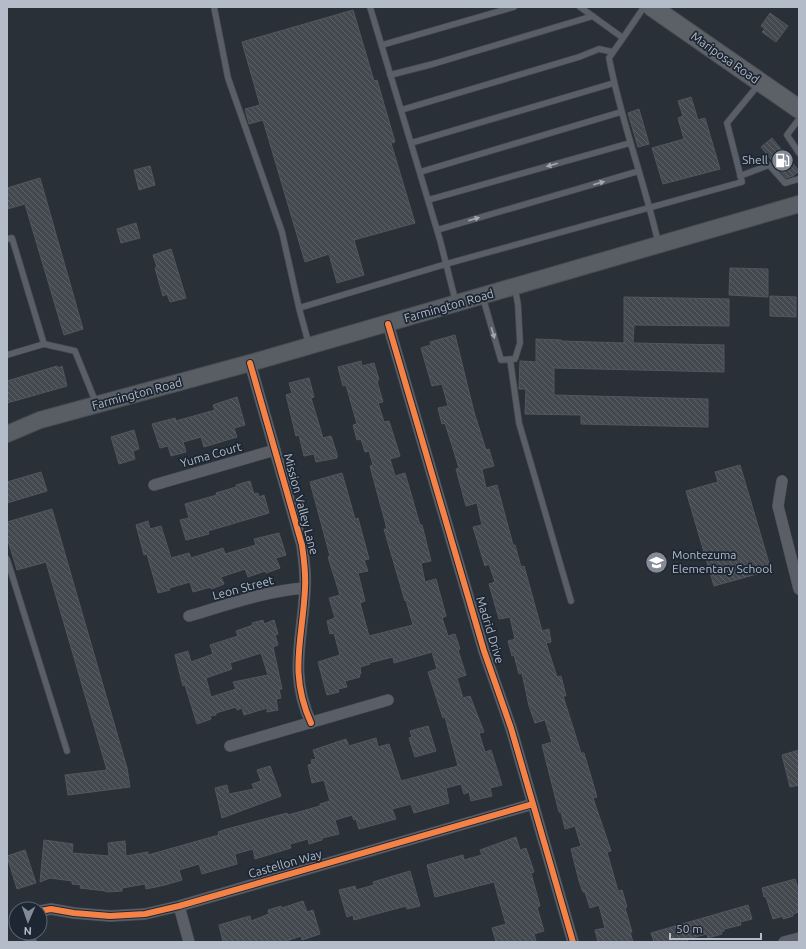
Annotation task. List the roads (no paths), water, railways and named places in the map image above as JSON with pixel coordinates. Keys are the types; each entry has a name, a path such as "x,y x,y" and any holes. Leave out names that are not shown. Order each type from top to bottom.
{"main road":[{"name":"Mariposa Road","path":"652,7 799,109"},
{"name":"Farmington Road","path":"7,434 40,420 388,324 799,204"}],"street":[{"name":"Madrid Drive","path":"388,324 484,651 511,728 573,942"},
{"name":"Mission Valley Lane","path":"250,363 302,545 305,565 305,588 298,655 298,675 301,695 311,723"},
{"name":"Yuma Court","path":"154,485 275,450"},
{"path":"782,481 778,506 796,566 799,588"},
{"name":"Leon Street","path":"189,616 270,593 305,588"},
{"path":"230,746 388,700"},
{"name":"Castellon Way","path":"48,909 110,916 145,914 179,906 533,804"},
{"path":"179,906 189,942"},
{"path":"784,942 799,938"}],"lane":[{"path":"214,7 228,78 282,232 309,346"},
{"path":"370,7 437,230 456,303"},
{"path":"382,45 514,7"},
{"path":"580,7 622,38"},
{"path":"644,7 609,58 621,112 650,208 659,245"},
{"path":"390,75 433,64 593,16"},
{"path":"401,110 599,50 613,52"},
{"path":"299,308 446,264 742,182 727,123 760,82"},
{"path":"411,143 614,83"},
{"path":"420,172 621,112"},
{"path":"799,119 787,135 799,153"},
{"path":"428,200 630,143"},
{"path":"740,176 769,166 785,183 799,179"},
{"path":"437,230 639,171"},
{"path":"7,239 12,238 44,344"},
{"path":"482,296 501,360 515,359 520,343 518,304 514,286"},
{"path":"7,355 44,344 75,351 97,405"},
{"path":"510,359 519,423 571,601"},
{"path":"7,559 67,751"}],"place":[{"name":"Shell","path":"783,160"},
{"name":"Montezuma Elementary School","path":"657,562"}]}
